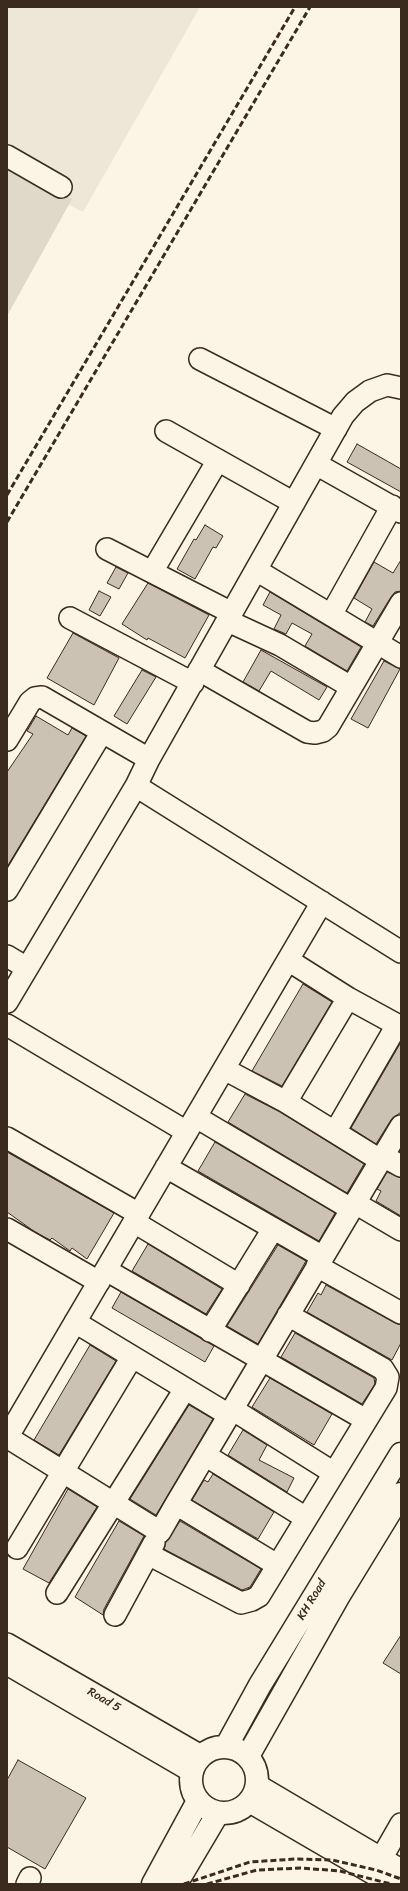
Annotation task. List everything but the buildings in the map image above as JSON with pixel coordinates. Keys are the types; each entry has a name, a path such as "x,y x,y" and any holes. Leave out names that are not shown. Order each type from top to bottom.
{"main road":[{"name":"KH Road","path":"226,1747 260,1685 401,1454"},
{"name":"KH Road","path":"248,1756 338,1598 401,1494"},
{"path":"226,1747 234,1748 248,1756 256,1770 253,1793 235,1812 218,1813 203,1807 198,1801 191,1787 196,1764 208,1751 226,1747"},
{"path":"153,1884 198,1801"},
{"path":"176,1884 218,1813"}],"street":[{"path":"7,156 61,186"},
{"path":"200,359 336,429"},
{"path":"7,1002 136,786 149,760 343,416 355,402 370,391 387,385 401,388"},
{"path":"166,431 294,503"},
{"path":"152,572 218,460"},
{"path":"316,464 396,509 331,615"},
{"path":"107,549 152,572 351,687"},
{"path":"256,570 377,644 401,657"},
{"path":"70,618 196,677 307,732 315,733 328,727 401,604"},
{"path":"7,740 30,702 36,698 42,697 149,760"},
{"path":"7,890 102,732"},
{"path":"136,786 401,952"},
{"path":"160,1532 63,1471 8,1434 322,902"},
{"path":"7,956 27,968"},
{"path":"288,960 348,998 399,1026 335,1132"},
{"path":"286,1102 348,998"},
{"path":"7,1025 191,1125 401,1230"},
{"path":"224,1069 286,1102 335,1132 382,1158 401,1166"},
{"path":"115,1615 176,1504 401,1126"},
{"path":"7,1138 136,1218 238,1285"},
{"path":"166,1167 273,1229 320,1262 401,1313"},
{"path":"7,1229 210,1331 366,1420"},
{"path":"210,1331 273,1229"},
{"path":"148,1554 241,1603 247,1603 259,1596 386,1388 388,1377 383,1369 288,1314"},
{"path":"75,1322 185,1388 230,1412 334,1473"},
{"path":"17,1548 132,1357"},
{"path":"57,1593 185,1388"},
{"path":"205,1455 306,1518"},
{"path":"176,1504 277,1565"},
{"name":"Road 5","path":"7,1644 196,1764"},
{"name":"Road 5","path":"7,1664 196,1764"},
{"path":"253,1793 401,1870"},
{"path":"253,1793 391,1884"},
{"path":"381,1859 401,1824"}],"shaded area":[{"path":"7,7 200,7 83,212 7,172"},
{"path":"7,161 72,199 7,316"}],"railway":[{"path":"7,495 295,7"},
{"path":"7,522 310,7"},
{"path":"184,1884 250,1862 295,1859 332,1860 376,1870 401,1879"},
{"path":"207,1884 257,1870 301,1868 340,1871 391,1884"}]}
